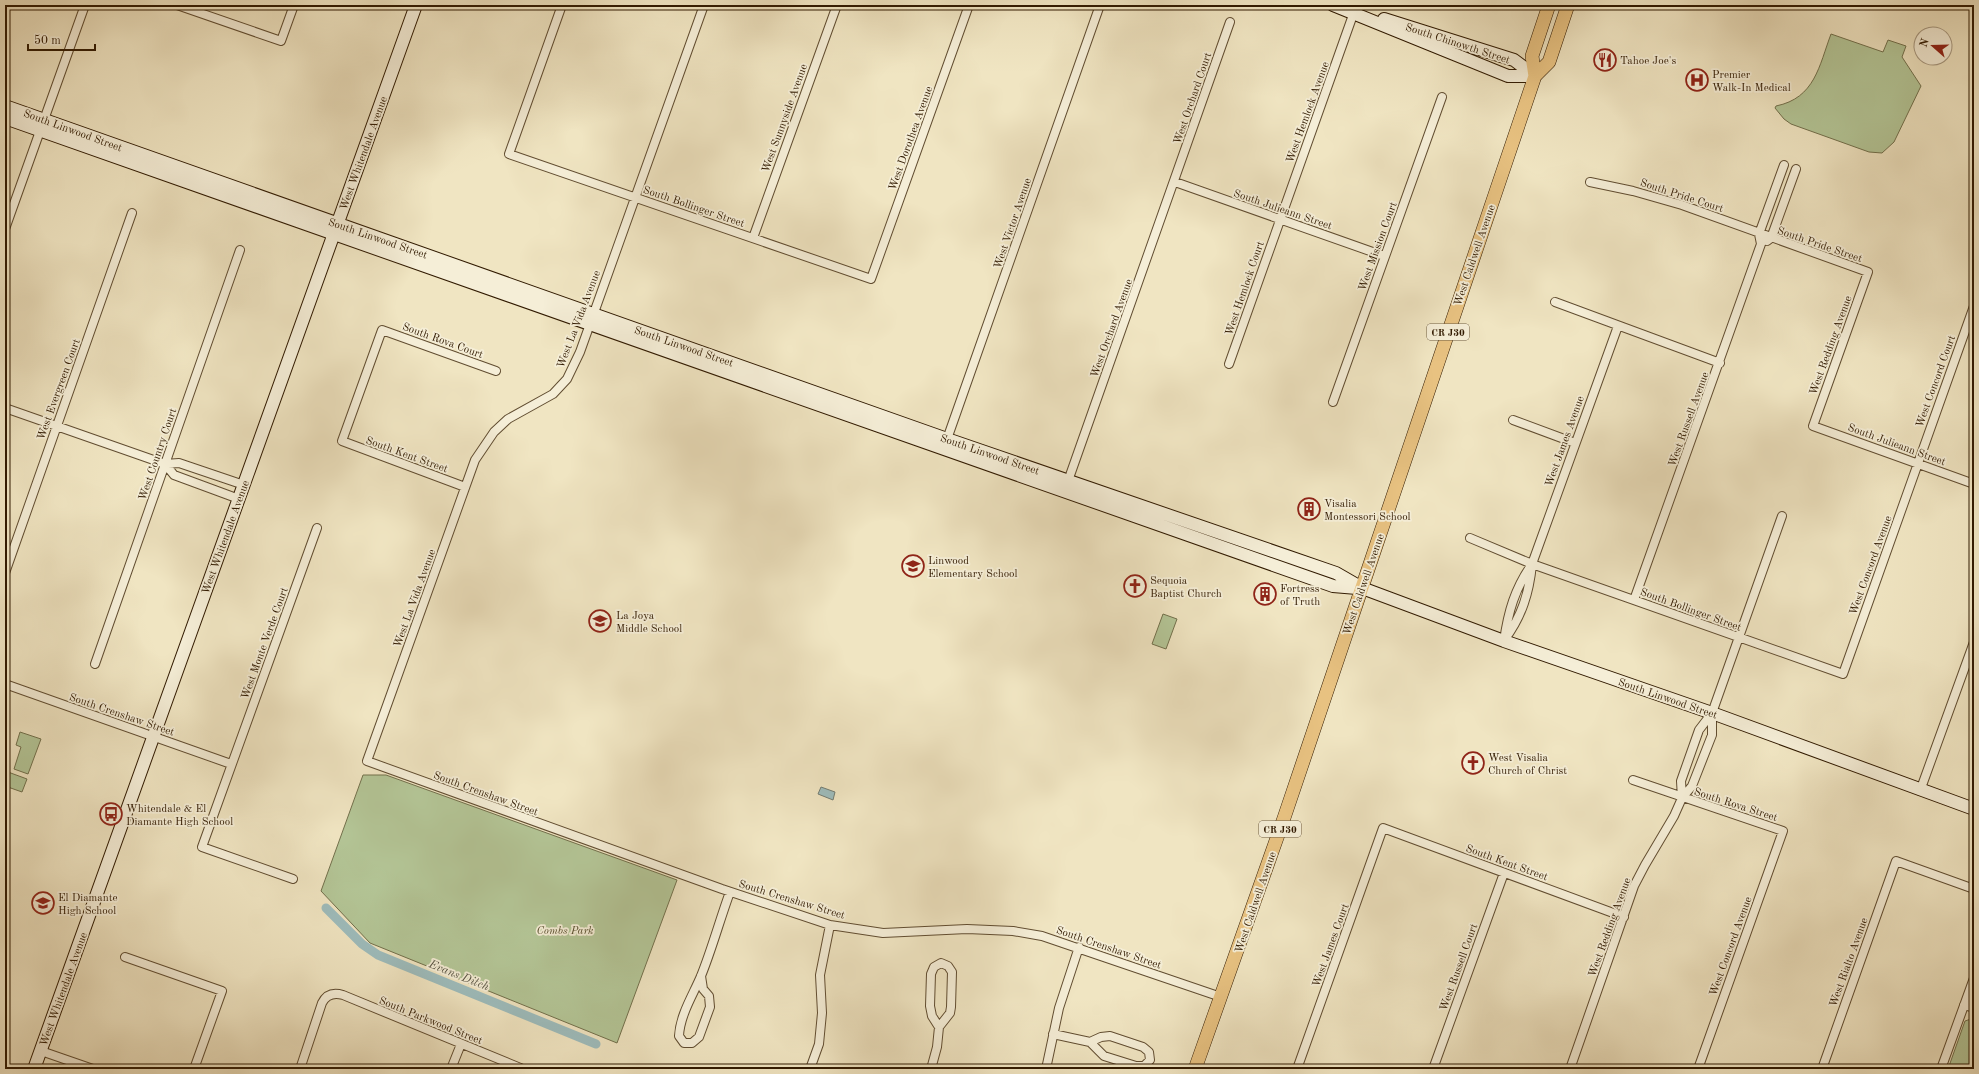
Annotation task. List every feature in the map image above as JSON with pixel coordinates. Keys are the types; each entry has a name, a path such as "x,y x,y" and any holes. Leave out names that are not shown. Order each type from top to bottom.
{"main road":[{"name":"West Caldwell Avenue","path":"1195,1069 1221,998 1362,588 1534,76 1532,56 1549,5"},
{"name":"West Caldwell Avenue","path":"1534,76 1549,62 1568,5"}],"street":[{"path":"5,229 39,131 46,120 86,5"},
{"path":"178,5 281,41 294,5"},
{"name":"West Whitendale Avenue","path":"34,1069 416,5"},
{"name":"South Bollinger Street","path":"562,5 509,154 871,279"},
{"name":"West La Vida Avenue","path":"367,762 475,460 494,432 508,420 553,394 567,379 580,352 704,5"},
{"name":"West Sunnyside Avenue","path":"753,238 837,5"},
{"name":"West Dorothea Avenue","path":"871,279 969,5"},
{"name":"West Victor Avenue","path":"946,444 1100,5"},
{"name":"South Chinowth Street","path":"1333,5 1354,12 1374,16 1514,60 1534,76"},
{"name":"South Chinowth Street","path":"1354,12 1371,22 1508,76 1534,76"},
{"name":"West Hemlock Avenue","path":"1280,220 1354,12"},
{"name":"West Orchard Court","path":"1174,182 1230,22"},
{"name":"West Mission Court","path":"1333,402 1442,97"},
{"name":"South Linwood Street","path":"5,106 46,120 335,229"},
{"name":"South Linwood Street","path":"5,118 39,131 335,229 591,319 835,399 946,444 1002,469 1333,586 1362,588"},
{"path":"1765,236 1784,165"},
{"path":"1765,236 1796,169"},
{"name":"South Julieann Street","path":"1174,182 1384,256"},
{"name":"West Orchard Avenue","path":"1068,481 1174,182"},
{"name":"South Pride Court","path":"1590,182 1633,191 1682,205 1765,236"},
{"name":"West Evergreen Court","path":"5,573 132,213"},
{"name":"West Hemlock Court","path":"1229,364 1280,220"},
{"name":"West Russell Avenue","path":"1634,600 1765,236"},
{"name":"South Pride Street","path":"1765,236 1868,272"},
{"name":"West Country Court","path":"95,664 240,250"},
{"name":"West Redding Avenue","path":"1813,426 1868,272"},
{"path":"1555,302 1720,363"},
{"name":"West Concord Court","path":"1918,463 1974,306"},
{"name":"South Linwood Street","path":"591,319 740,378 946,444 1068,481 1336,573 1362,588 1504,641 1712,713 1974,810"},
{"name":"West James Avenue","path":"1504,641 1517,623 1530,585 1532,564 1618,326"},
{"name":"South Rova Court","path":"342,441 382,330 496,371"},
{"path":"740,378 750,375 816,396 835,399"},
{"path":"5,408 165,464 179,463 244,485"},
{"path":"1513,420 1575,443"},
{"name":"South Julieann Street","path":"1813,426 1974,484"},
{"name":"South Kent Street","path":"342,441 465,487"},
{"name":"West Concord Avenue","path":"1843,674 1918,463"},
{"path":"165,464 174,475 239,499"},
{"path":"1002,469 1030,474 1058,483 1068,481"},
{"name":"West Redding Avenue","path":"1682,798 1681,781 1699,730 1712,713 1782,516"},
{"name":"West Monte Verde Court","path":"293,879 202,847 317,528"},
{"name":"South Bollinger Street","path":"1470,538 1532,564 1843,674"},
{"name":"West James Avenue","path":"1504,641 1507,617 1520,581 1532,564"},
{"path":"1920,791 1974,642"},
{"name":"South Crenshaw Street","path":"5,684 231,764"},
{"name":"West Redding Avenue","path":"1570,1069 1634,886 1674,816 1682,798 1692,786 1712,735 1712,713"},
{"name":"South Crenshaw Street","path":"367,762 730,892 830,925 883,933 967,930 1013,931 1042,936 1079,947 1221,998"},
{"path":"1633,780 1682,798"},
{"name":"South Rova Street","path":"1682,798 1783,831"},
{"name":"South Kent Street","path":"1383,828 1624,917"},
{"name":"West James Court","path":"1297,1069 1383,828"},
{"name":"West Concord Avenue","path":"1698,1069 1783,831"},
{"name":"West Rialto Avenue","path":"1822,1069 1896,862 1974,889"},
{"name":"West Russell Court","path":"1433,1069 1504,873"},
{"path":"701,976 703,989 709,996 710,1007 699,1037 692,1044 684,1043 679,1036 680,1029 693,991 701,976 730,892"},
{"path":"810,1069 819,1044 822,1013 820,975 830,925"},
{"path":"1046,1069 1059,1008 1079,947"},
{"path":"125,957 222,991 194,1069"},
{"path":"931,1069 937,1047 939,1027 950,1013 951,1007 952,972 948,966 941,963 934,967 931,974 930,987 930,1006 932,1016 939,1027"},
{"path":"1941,1069 1974,978"},
{"name":"South Parkwood Street","path":"300,1069 321,1005 326,997 331,994 343,995 523,1069"},
{"path":"1964,1005 1974,1008"},
{"path":"1053,1034 1090,1042 1104,1056 1136,1066 1144,1066 1150,1060 1149,1052 1143,1047 1110,1036 1101,1037 1090,1042"},
{"path":"451,1069 461,1044"},
{"path":"41,1051 93,1069"}],"green space":[{"path":"1831,34 1883,52 1888,40 1906,46 1902,57 1921,86 1894,142 1882,153 1869,152 1791,124 1784,119 1775,108 1776,106 1789,102 1799,96 1814,79"},
{"path":"1163,614 1177,619 1166,649 1152,644"},
{"path":"20,732 41,739 28,774 14,769 21,747 16,745"},
{"path":"8,772 27,779 22,792 5,786"},
{"name":"Combs Park","path":"363,775 386,775 677,880 617,1043 370,943 321,891"},
{"path":"1974,1018 1974,1069 1948,1069 1965,1021"}],"water":[{"path":"821,787 835,792 833,800 818,794"}],"waterway":[{"name":"Evans Ditch","path":"326,908 362,944 378,955 596,1044"}],"place":[{"name":"Tahoe Joe's","path":"1605,60"},
{"name":"Premier Walk-In Medical","path":"1697,80"},
{"name":"Visalia Montessori School","path":"1309,509"},
{"name":"Linwood Elementary School","path":"913,566"},
{"name":"Sequoia Baptist Church","path":"1135,586"},
{"name":"Fortress of Truth","path":"1265,594"},
{"name":"La Joya Middle School","path":"600,621"},
{"name":"West Visalia Church of Christ","path":"1473,763"},
{"name":"Whitendale & El Diamante High School","path":"111,814"},
{"name":"El Diamante High School","path":"43,903"}]}
